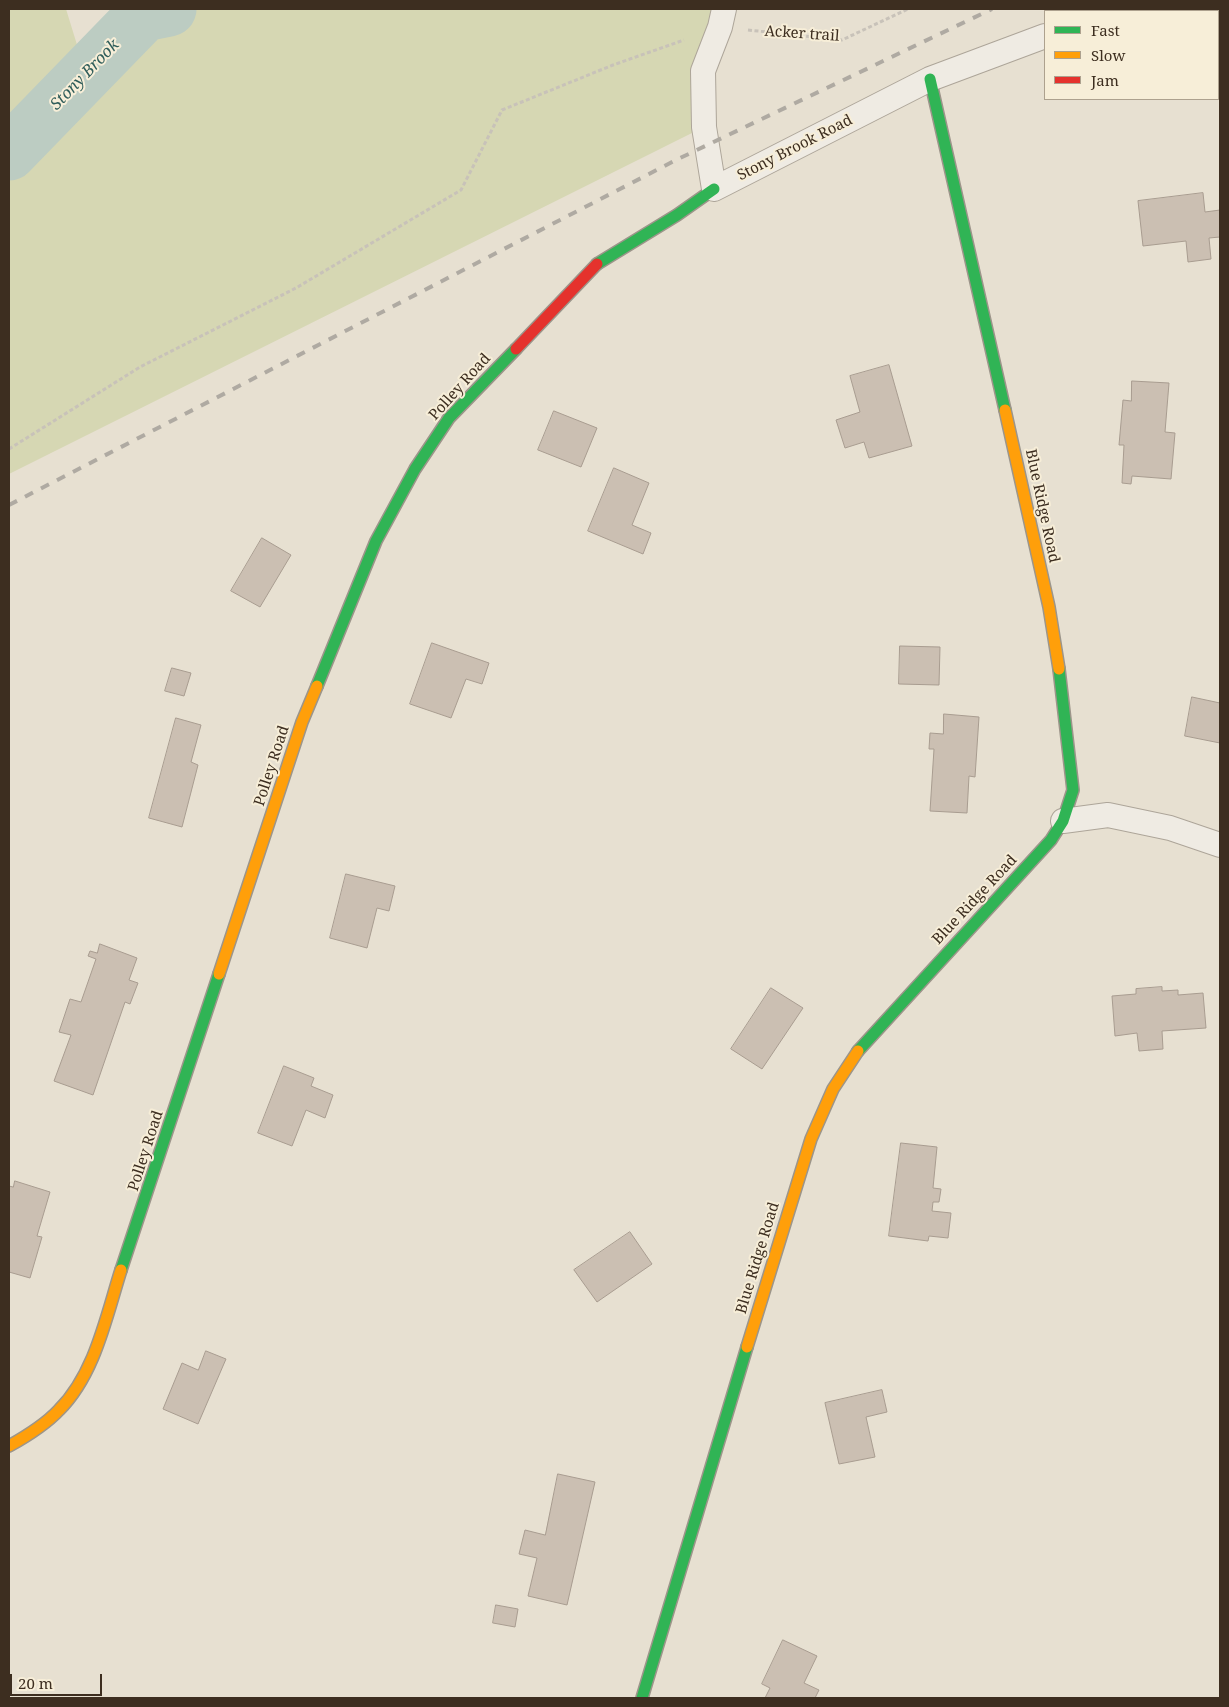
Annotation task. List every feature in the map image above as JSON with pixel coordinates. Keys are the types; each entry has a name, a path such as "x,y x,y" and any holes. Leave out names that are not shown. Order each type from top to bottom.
{"street":[{"path":"714,189 704,128 703,71 722,18"},
{"name":"Stony Brook Road","path":"714,189 930,80 1044,36"},
{"name":"Blue Ridge Road","path":"642,1698 798,1176 828,1096 844,1070 866,1041 1051,840 1063,821 1073,790 1061,681 1049,606 930,80"},
{"name":"Polley Road","path":"9,1446 48,1421 68,1402 82,1381 93,1356 302,722 376,542 415,469 449,418 598,263 677,215 714,189"},
{"path":"1063,821 1108,815 1170,828 1220,845"}],"path":[{"name":"Acker trail","path":"722,18 842,40 908,9"},
{"path":"9,449 140,367 296,288 461,190 502,110 722,18"}],"green space":[{"path":"9,9 66,9 86,74 144,14 169,9 716,9 704,127 9,474"}],"building":[{"path":"1203,193 1205,212 1220,210 1220,237 1209,238 1211,259 1188,262 1186,241 1143,246 1138,201"},
{"path":"889,365 912,446 869,458 864,442 845,448 836,420 860,412 850,376"},
{"path":"1132,381 1169,383 1165,432 1175,433 1171,479 1132,476 1131,484 1122,483 1124,445 1119,445 1123,400 1131,401"},
{"path":"554,411 597,428 581,467 538,450"},
{"path":"614,468 649,483 632,525 651,533 643,554 588,531"},
{"path":"262,538 291,555 260,607 231,591"},
{"path":"432,643 489,663 482,684 466,679 451,718 410,704"},
{"path":"900,646 940,647 939,685 899,684"},
{"path":"172,668 191,673 184,696 165,691"},
{"path":"1192,697 1220,703 1220,743 1185,736"},
{"path":"944,714 979,717 975,777 969,776 967,813 930,811 934,749 929,749 930,733 943,734"},
{"path":"176,718 201,725 191,762 198,765 182,827 149,818"},
{"path":"346,874 395,886 389,911 377,908 367,948 330,938"},
{"path":"100,944 137,958 129,980 138,983 130,1004 125,1002 93,1095 54,1081 71,1035 59,1032 70,999 81,1002 96,959 88,956 90,951 97,953"},
{"path":"1162,987 1162,991 1178,990 1178,995 1203,993 1206,1028 1162,1031 1163,1049 1139,1051 1137,1033 1115,1036 1112,996 1136,994 1136,989"},
{"path":"771,988 803,1008 762,1069 731,1049"},
{"path":"284,1066 314,1078 311,1086 333,1095 325,1118 306,1110 292,1146 258,1133"},
{"path":"901,1143 937,1147 933,1188 941,1189 939,1202 933,1202 932,1211 951,1213 948,1238 929,1236 928,1241 889,1236"},
{"path":"15,1181 50,1192 37,1236 42,1237 30,1278 9,1272 9,1186 13,1187"},
{"path":"630,1232 652,1264 597,1302 574,1270"},
{"path":"206,1351 226,1359 198,1424 163,1409 182,1363 198,1370"},
{"path":"882,1390 887,1412 866,1417 875,1457 839,1464 825,1403"},
{"path":"558,1474 595,1482 567,1605 528,1596 537,1558 519,1554 525,1530 545,1535"},
{"path":"496,1605 518,1609 515,1627 493,1623"},
{"path":"783,1640 817,1656 804,1683 819,1690 815,1698 765,1698 770,1688 762,1684"}],"waterway":[{"name":"Stony Brook","path":"9,153 144,14 169,9"}],"railway":[{"path":"9,505 676,160 992,9"}],"traffic: fast":[{"path":"930,79 1005,410"},
{"path":"597,264 677,215 714,189"},
{"path":"317,686 376,541 415,469 449,418 516,349"},
{"path":"858,1051 1051,840 1063,821 1073,790 1059,669"},
{"path":"121,1270 219,974"},
{"path":"642,1698 747,1347"}],"traffic: slow":[{"path":"1005,410 1049,607 1059,669"},
{"path":"219,974 302,722 317,686"},
{"path":"747,1347 811,1139 833,1089 858,1051"},
{"path":"9,1446 48,1421 71,1396 82,1380 98,1344 121,1270"}],"traffic: jam":[{"path":"516,349 597,264"}]}
